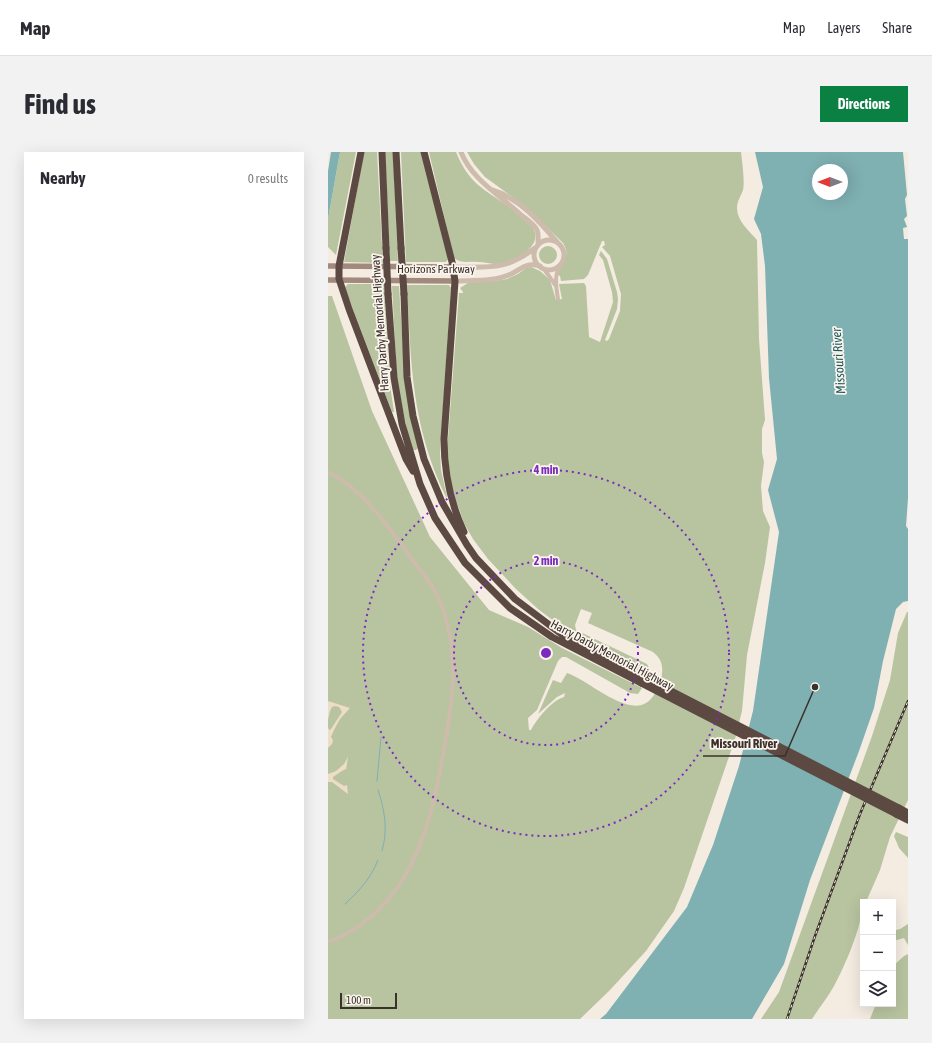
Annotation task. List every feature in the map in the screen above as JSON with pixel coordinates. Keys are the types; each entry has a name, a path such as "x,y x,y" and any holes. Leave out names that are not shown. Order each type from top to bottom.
{"highway":[{"path":"361,152 339,266 339,279 406,459 420,484"},
{"name":"Harry Darby Memorial Highway","path":"382,152 388,294 394,378 402,424 420,484 435,518 465,563 510,608 552,637 643,680"},
{"name":"Harry Darby Memorial Highway","path":"396,152 407,377 413,416 424,459 442,502 476,558 515,599 568,639 643,680 898,811 908,820"},
{"path":"424,152 453,267 455,281 444,439 446,480 460,524 476,558"},
{"name":"Harry Darby Memorial Highway","path":"898,811 908,813"}],"main road":[{"name":"Horizons Parkway","path":"328,266 453,267"},
{"name":"Horizons Parkway","path":"328,280 455,281"}],"street":[{"path":"461,152 471,169 491,189 534,226 538,235 535,257 556,286"},
{"path":"491,189 504,193 518,203 536,219 562,248 564,257 557,272 556,286 558,299"},
{"path":"537,247 541,242 550,240 559,244"},
{"name":"Horizons Parkway","path":"453,267 494,267 505,265 514,262 537,247"},
{"name":"Horizons Parkway","path":"455,281 502,278 524,266 536,265 542,267"},
{"path":"542,267 552,269 560,265"},
{"path":"328,472 353,489 373,507 434,591 443,608 453,658 452,701 437,784 426,829 417,852 404,879 372,917 345,935 328,942"}],"green space":[{"path":"340,152 356,152 336,255 328,247 328,219"},
{"path":"364,152 377,152 383,263 344,262"},
{"path":"385,152 393,152 398,261 390,261"},
{"path":"401,152 421,152 448,259 445,262 406,262"},
{"path":"429,152 456,152 466,171 484,190 512,209 533,228 535,241 531,247 520,256 500,264 462,262 454,258"},
{"path":"467,152 741,152 744,186 737,208 739,217 744,226 757,240 759,339 765,420 762,429 762,453 764,462 761,486 763,511 770,527 765,563 747,655 742,711 735,739 684,888 674,911 646,951 609,991 580,1019 328,1019 328,296 332,296 372,411 430,537 489,610 528,627 562,648 642,688 638,694 630,693 566,657 562,657 558,661 537,710 528,718 529,730 531,730 549,706 564,697 565,693 557,697 538,714 553,680 561,683 567,673 577,677 613,699 625,704 637,706 647,702 655,693 662,676 662,666 658,656 653,652 588,623 592,613 581,609 575,625 576,630 647,664 650,670 648,676 574,636 538,609 516,589 488,559 473,539 464,523 451,486 447,452 459,293 463,293 460,288 468,283 507,279 526,268 531,267 540,271 550,280 556,300 562,299 559,284 584,283 586,286 589,337 600,342 613,302 612,292 603,260 599,255 601,251 607,259 618,299 617,309 605,340 607,341 620,311 621,294 610,256 602,247 605,245 604,241 602,241 588,275 584,279 561,281 560,276 558,275 566,256 563,243 525,206 485,177 474,164"},
{"path":"548,246 554,249 557,255 554,261 548,264 542,261 539,255 542,249"},
{"path":"348,284 384,284 389,378 394,412 392,412 346,291 345,287"},
{"path":"407,285 449,285 451,288 440,453 441,470 447,497 434,470 419,419 412,367"},
{"path":"392,286 399,286 404,366 418,448 416,450 412,450 410,445 397,380"},
{"path":"908,612 908,800 890,837 880,870 867,899 860,899 860,922 857,933 832,990 812,1019 761,1019 779,992 872,736 890,680 898,633"},
{"path":"896,832 908,837 908,858 899,848 894,836"},
{"path":"908,924 908,945 904,938 896,940 896,930"},
{"path":"908,954 908,1019 870,1019 875,1007 896,1007 896,963"}],"shaded area":[{"path":"328,701 350,708 340,719 331,737 333,740 332,744 328,748 328,727 329,730 331,729 342,712 339,707 332,707 328,720"},
{"path":"348,757 346,770 345,769 333,777 333,779 344,786 347,785 348,794 332,782 328,782 328,774 336,771 344,764"}],"water":[{"path":"331,152 340,152 328,219 328,171"},
{"path":"755,152 903,152 907,195 905,199 907,216 904,219 907,227 903,228 904,239 908,239 908,498 906,526 908,529 908,601 903,602 896,609 883,661 874,708 810,880 784,964 752,1019 600,1019 606,1014 687,907 713,845 739,766 753,711 779,532 768,490 777,459 769,378 765,266 761,234 754,219 763,187"}],"waterway":[{"path":"377,781 381,737"},
{"path":"378,790 385,820 385,836 382,851"},
{"path":"345,904 364,884 378,860"}],"railway":[{"path":"787,1019 815,936 860,814 908,701"}],"place":[{"name":"Missouri River","path":"815,687"}]}
